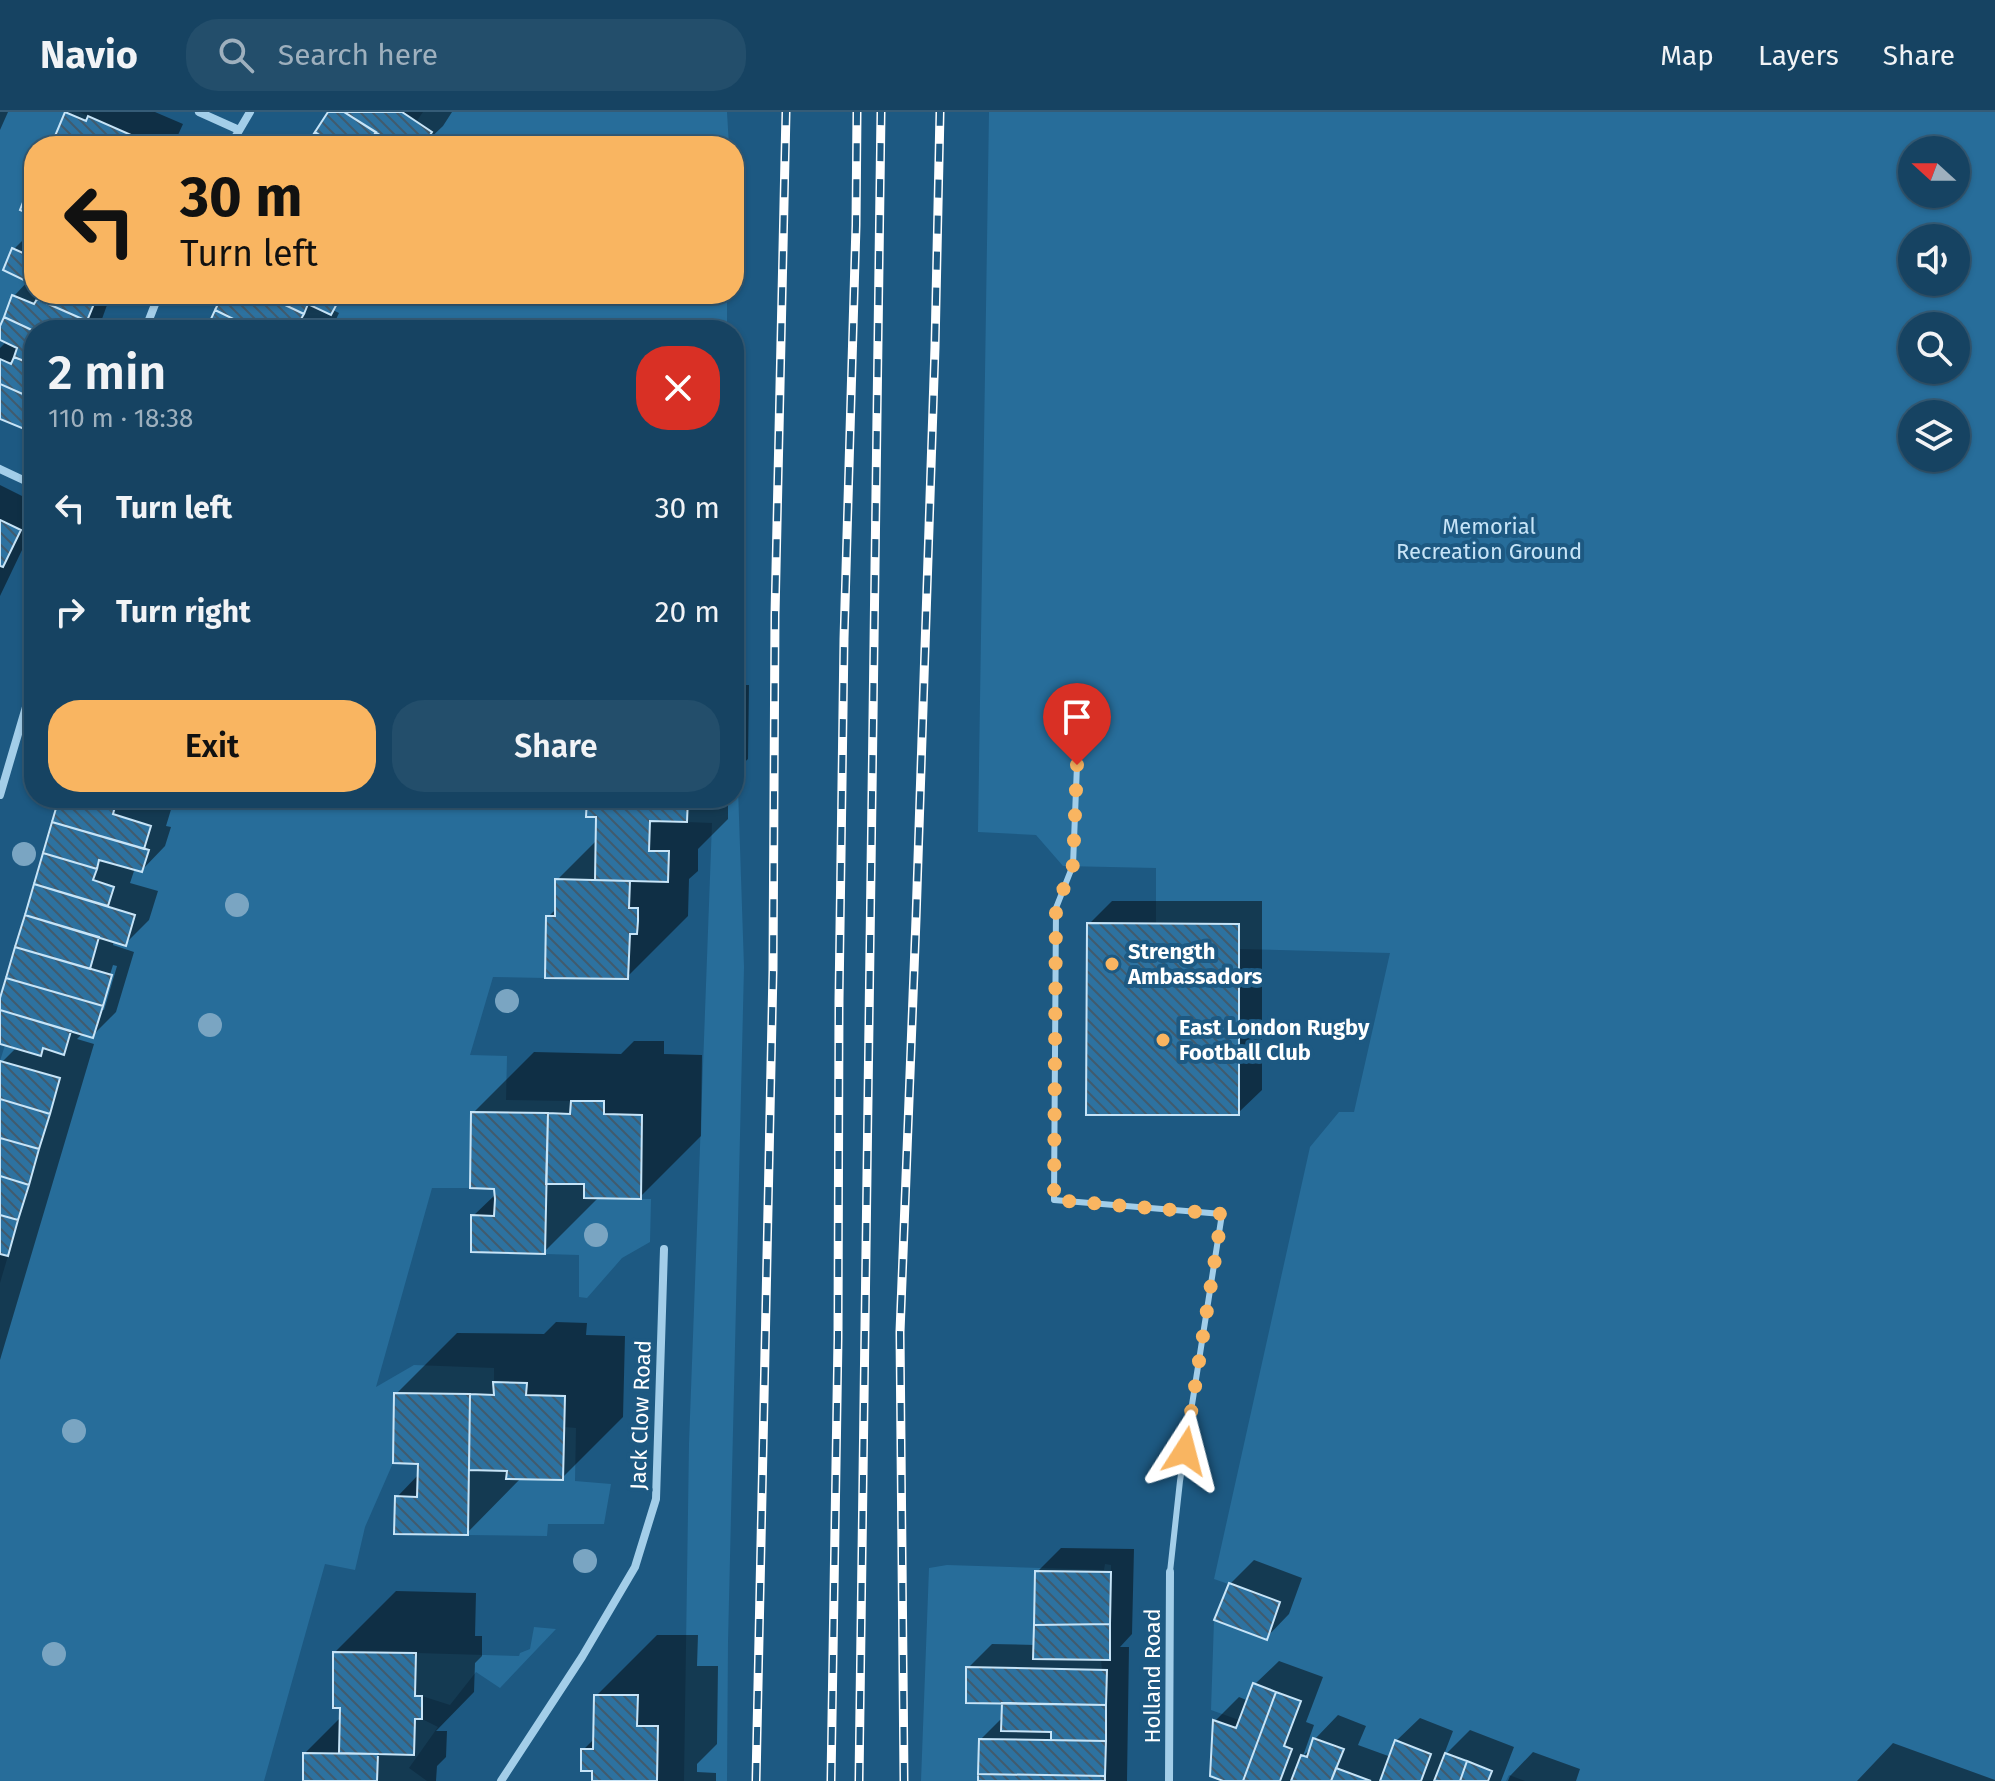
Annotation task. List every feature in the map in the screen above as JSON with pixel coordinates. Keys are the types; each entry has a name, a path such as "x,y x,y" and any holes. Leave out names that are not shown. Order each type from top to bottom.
{"street":[{"path":"199,112 239,130"},
{"path":"236,136 250,112"},
{"path":"0,469 24,480"},
{"path":"0,795 24,714"},
{"name":"Jack Clow Road","path":"501,1781 582,1657 635,1567 656,1499 664,1249"},
{"name":"Holland Road","path":"1169,1781 1170,1572"}],"lane":[{"path":"1077,765 1073,865 1056,908 1054,1200 1222,1214 1180,1481 1170,1572"}],"green space":[{"path":"0,112 79,112 88,116 86,121 55,136 24,136 24,201 20,210 24,212 24,254 12,249 3,270 24,280 24,300 12,295 0,326"},
{"path":"423,112 727,112 728,136 429,136 432,132 416,122"},
{"name":"Memorial Recreation Ground","path":"989,112 1995,112 1995,1781 1525,1781 1509,1775 1506,1781 1488,1781 1492,1770 1445,1753 1434,1781 1421,1781 1395,1740 1380,1781 1371,1781 1336,1768 1343,1749 1314,1738 1307,1757 1301,1755 1291,1781 1280,1781 1292,1749 1284,1746 1301,1701 1254,1683 1239,1720 1211,1710 1214,1620 1266,1640 1280,1602 1214,1579 1310,1147 1339,1112 1354,1112 1390,953 1239,949 1239,924 1156,924 1156,868 1063,866 1036,835 978,832"},
{"path":"308,304 331,315 337,304 727,304 727,320 300,320"},
{"path":"115,808 586,808 586,817 596,817 595,880 555,879 555,916 546,916 545,978 493,977 470,1055 507,1056 506,1100 571,1101 570,1114 471,1112 470,1188 432,1188 376,1387 414,1365 494,1368 494,1395 394,1393 393,1463 365,1527 355,1570 325,1564 264,1781 0,1781 0,1283 60,1079 0,1061 5,1045 41,1056 43,1048 64,1054 71,1031 93,1037 112,976 90,969 99,937 126,945 135,915 108,906 114,887 93,880 99,860 144,849 151,826 113,814"},
{"path":"688,808 739,808 744,967 727,1781 684,1781 689,1444 712,823 687,822"},
{"path":"546,1184 584,1184 584,1198 651,1199 650,1242 622,1258 587,1298 579,1297 579,1255 545,1254"},
{"path":"564,1427 576,1428 575,1481 611,1484 604,1524 548,1524 547,1536 468,1535 469,1470 507,1471 507,1479 563,1480"},
{"path":"1105,1564 1111,1565 1111,1572 1036,1571 1034,1659 1101,1660 1102,1669 966,1668 966,1702 1002,1703 1001,1731 1051,1732 1051,1740 979,1739 978,1781 921,1781 929,1568 947,1565 1104,1570"},
{"path":"534,1627 556,1629 500,1688 476,1672 450,1705 415,1696 416,1653 519,1656 530,1649"},
{"path":"415,1719 438,1727 409,1768 427,1781 377,1781 378,1754 414,1755"}],"building":[{"path":"65,112 86,121 88,116 133,136 55,136"},
{"path":"328,112 344,112 376,132 373,136 321,136 315,132"},
{"path":"344,112 402,112 432,132 429,136 381,136"},
{"path":"12,248 24,253 24,280 3,270"},
{"path":"12,295 24,300 24,304 48,304 85,320 24,320 24,326 4,317"},
{"path":"48,304 94,304 85,320"},
{"path":"218,304 283,304 304,314 300,320 236,320 215,310"},
{"path":"283,304 308,304 304,314"},
{"path":"308,304 337,304 331,315"},
{"path":"215,310 236,320 210,320"},
{"path":"4,317 24,326 24,361 14,357 17,348 0,340"},
{"path":"14,357 24,361 24,395 0,384 0,359 11,364"},
{"path":"0,384 24,395 24,429 0,419"},
{"path":"0,520 21,530 3,567 0,566"},
{"path":"56,808 115,808 113,814 151,826 144,849 52,822"},
{"path":"586,808 688,808 687,822 650,821 649,851 669,851 668,882 595,880 596,817 586,817"},
{"path":"52,822 149,850 142,872 99,860 97,869 43,853"},
{"path":"43,853 97,869 93,880 114,887 108,906 34,884"},
{"path":"555,879 630,881 629,908 638,908 638,921 637,934 630,934 628,979 545,978 546,916 555,916"},
{"path":"34,884 135,915 126,946 25,915"},
{"path":"25,915 99,937 90,969 15,947"},
{"name":"East London Rugby Football Club","path":"1087,923 1239,924 1239,1115 1086,1115"},
{"path":"15,947 112,975 103,1006 6,978"},
{"path":"6,978 103,1006 93,1038 0,1010"},
{"path":"0,1010 71,1031 64,1055 43,1048 41,1056 0,1044"},
{"path":"0,1061 60,1078 50,1114 0,1099"},
{"path":"0,1099 50,1114 39,1149 0,1138"},
{"path":"571,1101 604,1101 604,1114 642,1115 641,1199 584,1198 584,1184 546,1184 548,1113 570,1114"},
{"path":"471,1112 548,1113 545,1254 471,1252 471,1215 494,1216 495,1199 494,1189 470,1188"},
{"path":"0,1138 39,1149 29,1185 0,1176"},
{"path":"0,1176 29,1185 18,1220 0,1215"},
{"path":"0,1215 18,1220 8,1256 0,1254"},
{"path":"493,1382 527,1383 526,1395 565,1396 563,1480 506,1479 507,1471 469,1470 470,1394 494,1395"},
{"path":"394,1393 470,1394 468,1535 394,1534 395,1496 417,1497 418,1464 393,1463"},
{"path":"1035,1571 1111,1572 1110,1624 1034,1625"},
{"path":"1229,1583 1280,1602 1267,1640 1214,1620"},
{"path":"1110,1624 1110,1660 1033,1659 1034,1625"},
{"path":"333,1652 416,1653 415,1696 422,1696 422,1719 415,1719 414,1755 339,1753 340,1708 333,1708"},
{"path":"966,1667 1107,1670 1106,1705 966,1703"},
{"path":"1253,1683 1276,1692 1243,1781 1223,1781 1210,1776 1213,1720 1236,1728"},
{"path":"1276,1692 1301,1701 1284,1746 1292,1749 1280,1781 1243,1781"},
{"path":"594,1695 638,1695 637,1726 658,1726 657,1781 592,1781 592,1771 581,1771 581,1749 593,1749"},
{"path":"1002,1703 1106,1705 1106,1741 1051,1740 1051,1732 1001,1731"},
{"path":"1313,1738 1344,1749 1331,1781 1291,1781 1301,1755 1307,1757"},
{"path":"979,1739 1106,1741 1105,1776 978,1774"},
{"path":"1395,1740 1431,1754 1421,1781 1380,1781"},
{"path":"303,1753 378,1754 377,1781 303,1781"},
{"path":"1445,1753 1467,1761 1460,1781 1434,1781"},
{"path":"1467,1761 1492,1771 1488,1781 1460,1781"},
{"path":"1336,1768 1371,1781 1331,1781"},
{"path":"978,1774 1105,1776 1105,1781 978,1781"}],"railway":[{"path":"756,1781 773,970 775,615 786,112"},
{"path":"831,1781 844,639 857,112"},
{"path":"859,1781 881,112"},
{"path":"904,1781 900,1332 935,347 940,112"}],"place":[{"name":"Strength Ambassadors","path":"1112,964"},
{"name":"East London Rugby Football Club","path":"1163,1040"}],"route":[{"path":"1077,765 1073,865 1056,908 1054,1200 1222,1214 1185,1451"}]}
